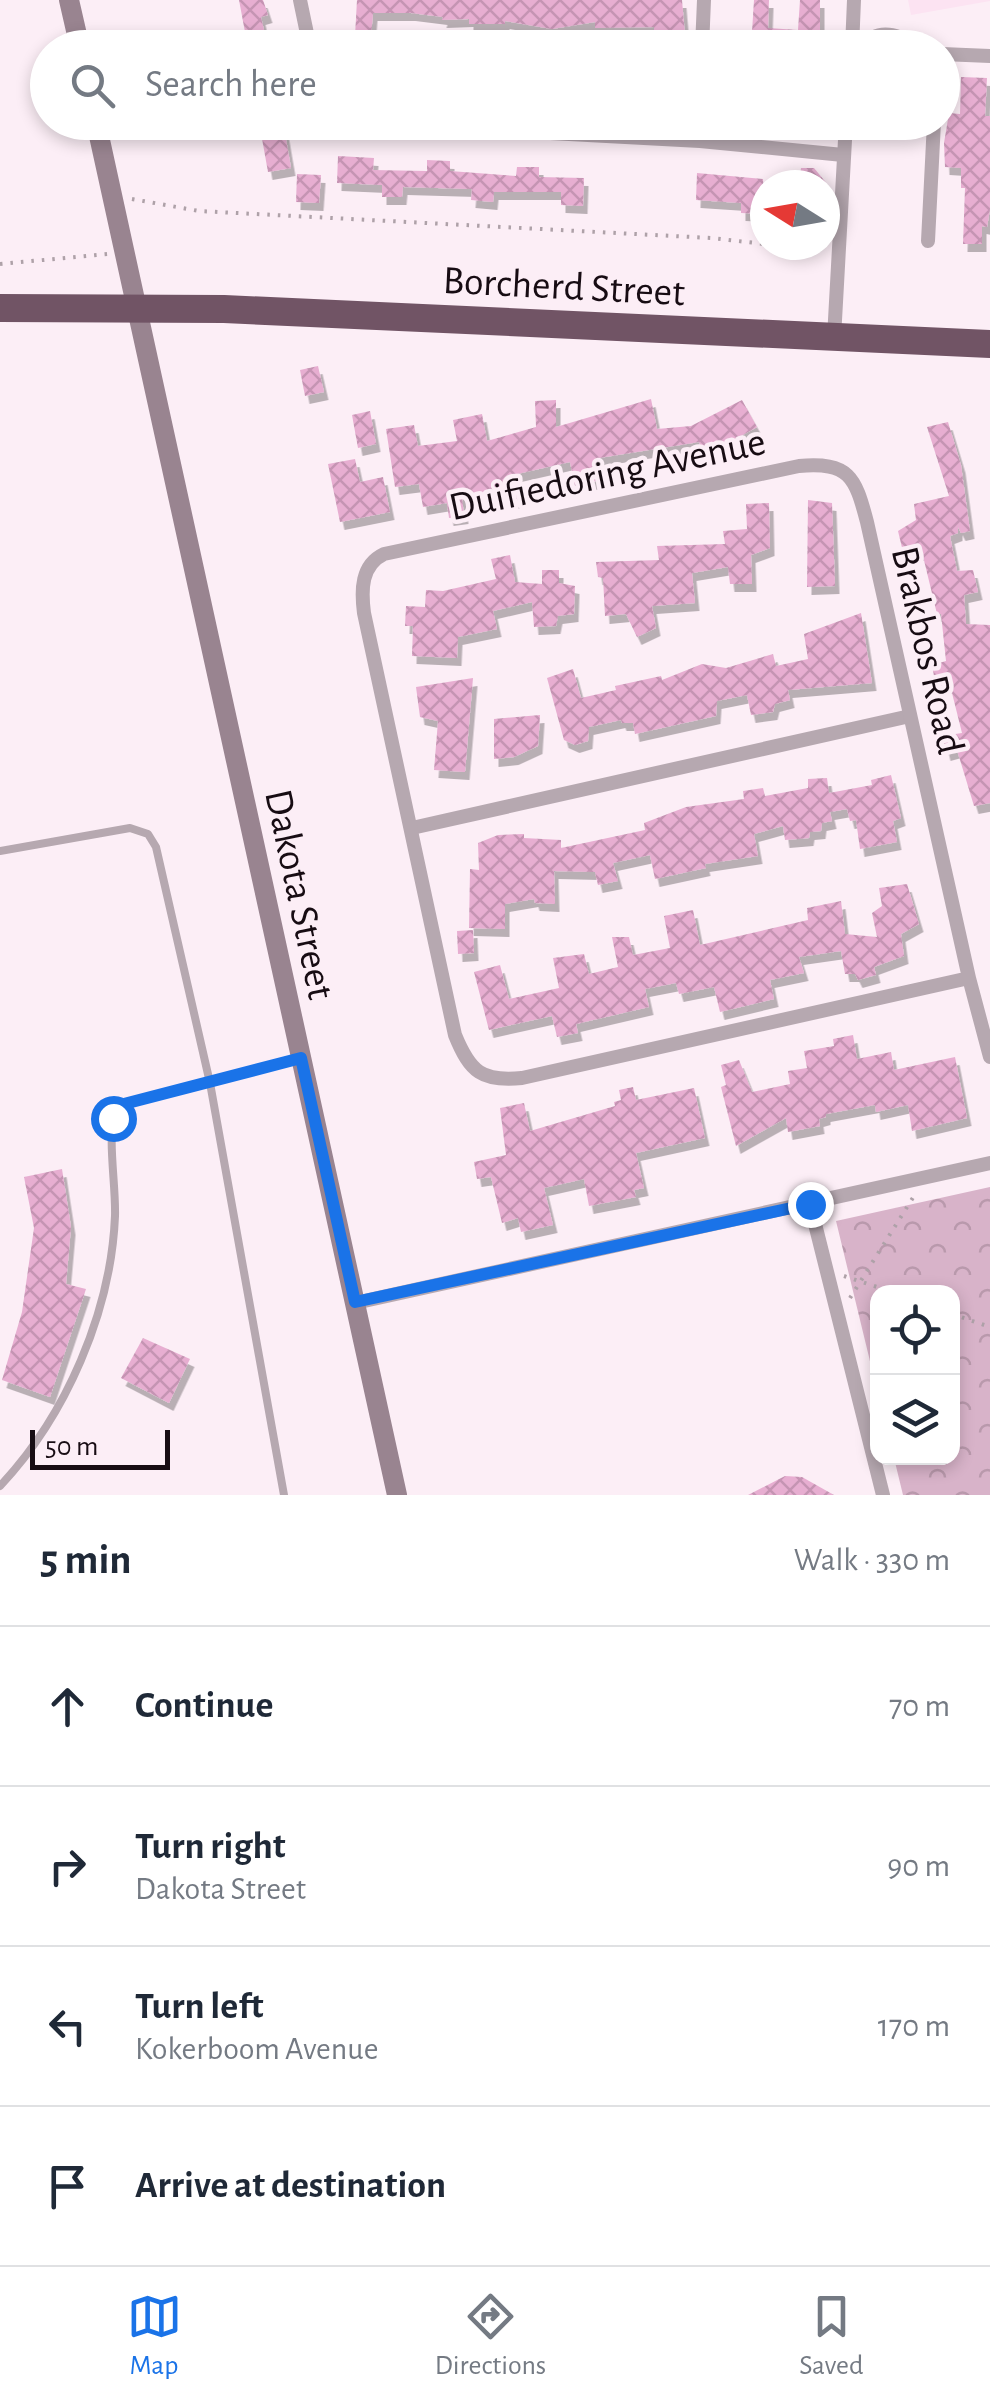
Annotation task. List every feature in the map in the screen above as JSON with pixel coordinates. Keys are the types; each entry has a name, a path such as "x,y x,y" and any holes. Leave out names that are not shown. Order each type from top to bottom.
{"highway":[{"name":"Borcherd Street","path":"0,308 224,309 990,344"}],"street":[{"path":"69,0 76,30"},
{"path":"300,0 306,30"},
{"path":"703,30 704,0"},
{"path":"853,30 854,0"},
{"path":"960,55 990,56"},
{"name":"Dakota Street","path":"100,140 398,1495"},
{"path":"665,140 843,155"},
{"path":"840,203 844,140"},
{"path":"928,241 933,140"},
{"path":"834,338 837,260"},
{"name":"Duifiedoring Avenue","path":"412,828 364,613 363,586 371,563 384,554 798,466 835,466 852,478 859,492"},
{"name":"Brakbos Road","path":"859,492 990,1057"},
{"path":"910,716 412,828 454,1036 462,1053 481,1075 499,1080 522,1078 969,978"},
{"path":"355,1302 990,1163"},
{"path":"810,1204 883,1495"}],"lane":[{"path":"0,850 130,828 148,834 156,847 210,1083 284,1495"},
{"path":"0,1486 44,1430 62,1399 107,1282 115,1216 113,1112 126,1103 301,1058"}],"path":[{"path":"112,196 199,210 750,242"},
{"path":"0,264 123,252"},
{"path":"839,1320 858,1281 901,1220 924,1178"},
{"path":"866,1284 870,1285"},
{"path":"960,1317 990,1326"}],"shaded area":[{"path":"908,0 990,0 990,1 911,15"}],"green space":[{"path":"990,1187 990,1495 903,1495 896,1465 960,1465 960,1285 870,1285 870,1361 836,1221"}],"building":[{"path":"239,0 263,0 268,15 261,17 264,30 245,30"},
{"path":"357,0 682,0 685,30 595,28 595,22 552,29 505,21 469,24 469,19 373,13 372,30 355,30"},
{"path":"754,0 769,0 768,28 798,30 752,30"},
{"path":"800,0 820,0 820,30 798,30"},
{"path":"961,77 987,78 990,209 987,227 982,226 982,244 963,244 965,188 961,188 961,168 945,167 944,140 960,140"},
{"path":"262,140 286,140 291,168 268,172"},
{"path":"338,156 374,158 373,170 427,171 427,160 450,161 450,171 516,176 517,167 539,167 539,177 584,178 583,206 561,205 561,192 494,192 493,202 471,200 472,189 403,187 402,197 382,197 382,185 337,183"},
{"path":"697,173 750,178 750,213 741,213 741,203 696,200"},
{"path":"297,174 321,175 319,203 296,202"},
{"path":"318,366 324,392 305,396 300,370"},
{"path":"651,399 657,429 691,426 742,400 757,427 705,456 699,442 599,458 592,463 596,481 575,486 570,462 517,474 522,499 506,502 503,489 462,497 464,516 449,518 447,503 423,507 419,484 395,487 386,429 414,425 418,446 457,441 453,420 482,414 487,441 536,427 535,401 556,400 556,427"},
{"path":"370,411 376,444 358,448 352,415"},
{"path":"948,422 961,465 970,531 961,533 958,527 958,533 950,536 957,571 973,570 978,592 964,595 966,624 990,625 990,803 974,806 957,750 946,753 942,736 962,733 950,685 936,687 932,665 946,661 941,614 937,614 922,552 904,556 898,531 916,520 914,504 949,496 927,427"},
{"path":"355,459 360,482 383,477 390,512 340,522 328,464"},
{"path":"808,500 832,503 835,586 807,587"},
{"path":"769,503 770,548 751,555 752,584 730,584 728,567 692,573 695,603 652,606 656,628 637,637 626,614 605,616 603,578 598,577 596,562 659,560 657,546 725,544 723,531 747,529 746,504"},
{"path":"510,555 515,582 542,584 542,570 559,570 559,583 575,586 574,614 558,616 556,626 534,627 532,602 493,611 497,629 458,637 457,658 412,656 413,626 405,626 406,606 425,607 426,590 443,591 496,579 491,559"},
{"path":"861,613 872,683 788,690 790,700 775,704 773,712 751,715 747,695 717,701 716,716 635,734 633,723 621,720 589,727 588,741 575,745 564,740 547,678 573,669 581,698 616,690 615,686 661,676 662,680 702,664 726,668 773,654 776,666 808,659 804,634"},
{"path":"473,678 465,772 434,770 438,721 420,717 416,687"},
{"path":"540,715 538,746 514,757 494,759 494,719"},
{"path":"891,775 901,818 893,821 897,842 860,849 856,820 850,821 847,809 830,812 832,821 822,823 821,831 810,832 809,838 785,840 783,826 754,834 758,856 705,864 706,868 655,879 650,855 613,863 618,881 598,885 595,872 554,871 555,904 535,903 534,899 505,904 505,929 469,928 470,869 479,870 478,843 498,835 524,834 524,838 561,840 561,848 645,830 644,823 686,807 744,799 743,791 763,788 765,796 808,788 808,779 827,778 829,793 872,785 871,780"},
{"path":"907,884 919,924 901,934 904,956 874,967 876,975 858,980 855,974 845,974 841,951 799,957 804,973 770,980 774,999 720,1012 714,987 679,994 676,983 645,989 649,1007 576,1024 578,1033 557,1037 552,1016 489,1030 474,972 500,965 509,999 559,988 553,958 584,954 589,974 618,967 612,937 629,937 633,955 670,948 664,916 693,910 700,945 808,920 807,908 841,901 845,934 877,937 872,913 882,906 879,888"},
{"path":"473,930 474,953 458,954 457,931"},
{"path":"853,1035 857,1059 891,1052 894,1070 955,1057 967,1118 912,1131 908,1105 876,1112 875,1105 826,1114 819,1119 820,1126 788,1132 786,1118 736,1146 721,1087 726,1085 721,1065 739,1060 752,1092 790,1084 788,1071 807,1068 804,1051 834,1046 833,1039"},
{"path":"633,1087 636,1100 694,1088 705,1138 636,1153 644,1188 634,1190 636,1197 589,1206 584,1179 544,1188 553,1225 521,1232 518,1218 502,1223 491,1177 477,1179 474,1162 506,1155 500,1108 524,1103 530,1131 615,1106 614,1102 621,1100 619,1090"},
{"path":"62,1169 71,1227 66,1284 86,1289 50,1397 2,1380 22,1312 34,1228 24,1177"},
{"path":"143,1338 190,1359 169,1403 121,1378"},
{"path":"785,1476 802,1477 834,1495 748,1495"}],"route":[{"path":"113,1118 120,1105 301,1058 355,1302 810,1204"}]}
